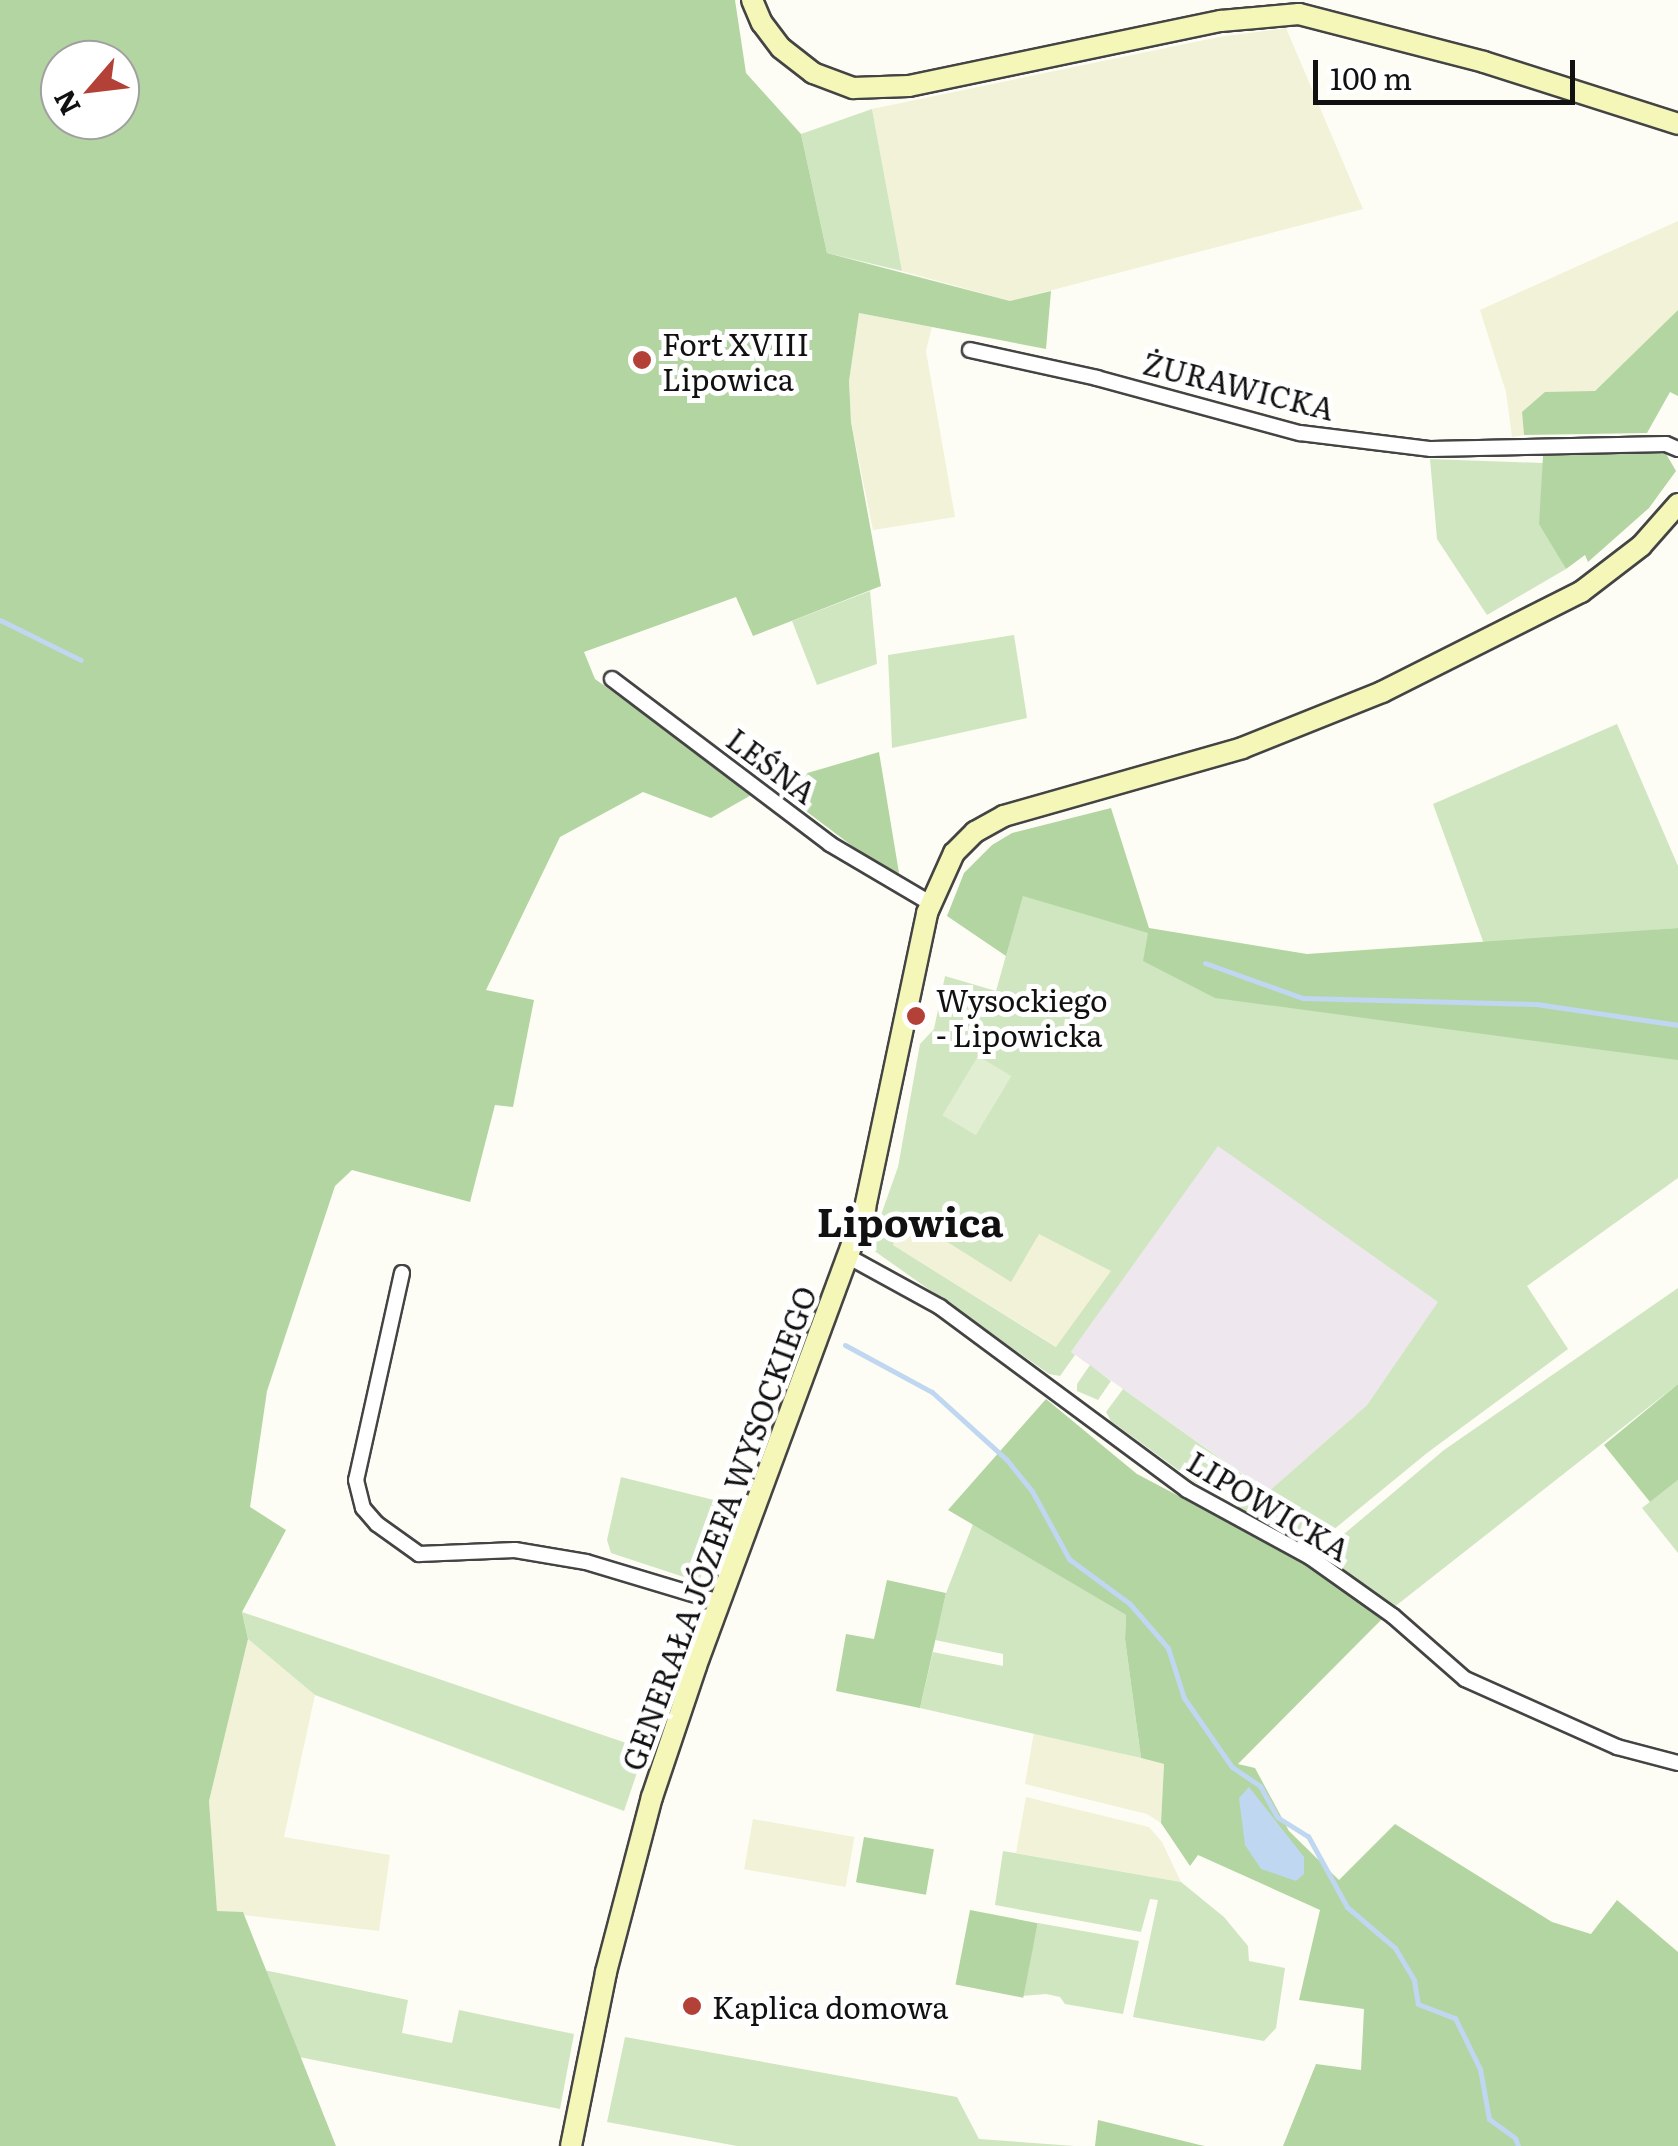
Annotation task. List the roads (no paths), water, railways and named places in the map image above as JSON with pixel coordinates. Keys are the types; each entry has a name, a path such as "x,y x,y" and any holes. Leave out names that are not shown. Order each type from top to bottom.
{"street":[{"path":"752,0 770,35 794,60 853,88 908,86 1221,21 1300,14 1467,58 1678,124"},
{"name":"ŻURAWICKA","path":"970,350 1098,378 1300,434 1430,449 1666,444 1678,449"},
{"name":"GENERAŁA JÓZEFA WYSOCKIEGO","path":"571,2146 626,1891 652,1796 719,1602 849,1258 879,1154 930,903 954,853 975,832 1004,816 1242,748 1350,707 1581,592 1641,546 1678,504"},
{"name":"LEŚNA","path":"612,679 830,844 902,890 930,903"},
{"name":"LIPOWICKA","path":"849,1258 940,1308 1187,1490 1310,1557 1393,1616 1465,1678 1617,1747 1678,1763"},
{"path":"402,1272 356,1480 364,1508 377,1524 403,1547 419,1554 515,1550 586,1562 719,1602"}],"water":[{"path":"1249,1787 1304,1857 1304,1874 1296,1881 1261,1869 1245,1845 1239,1798"}],"waterway":[{"path":"0,620 81,660"},
{"path":"1205,963 1303,998 1536,1004 1678,1025"},
{"path":"797,1327 801,1328"},
{"path":"845,1345 932,1392 1006,1459 1032,1491 1069,1559 1130,1604 1168,1648 1184,1698 1232,1767 1260,1786 1277,1817 1308,1836 1347,1907 1395,1948 1414,1980 1418,2004 1455,2018 1480,2069 1489,2119 1515,2138 1518,2146"}],"place":[{"name":"Fort XVIII Lipowica","path":"642,360"},
{"name":"Wysockiego - Lipowicka","path":"916,1016"},
{"name":"Kaplica domowa","path":"692,2006"}],"district":[{"name":"Lipowica","path":"910,1220"}]}
